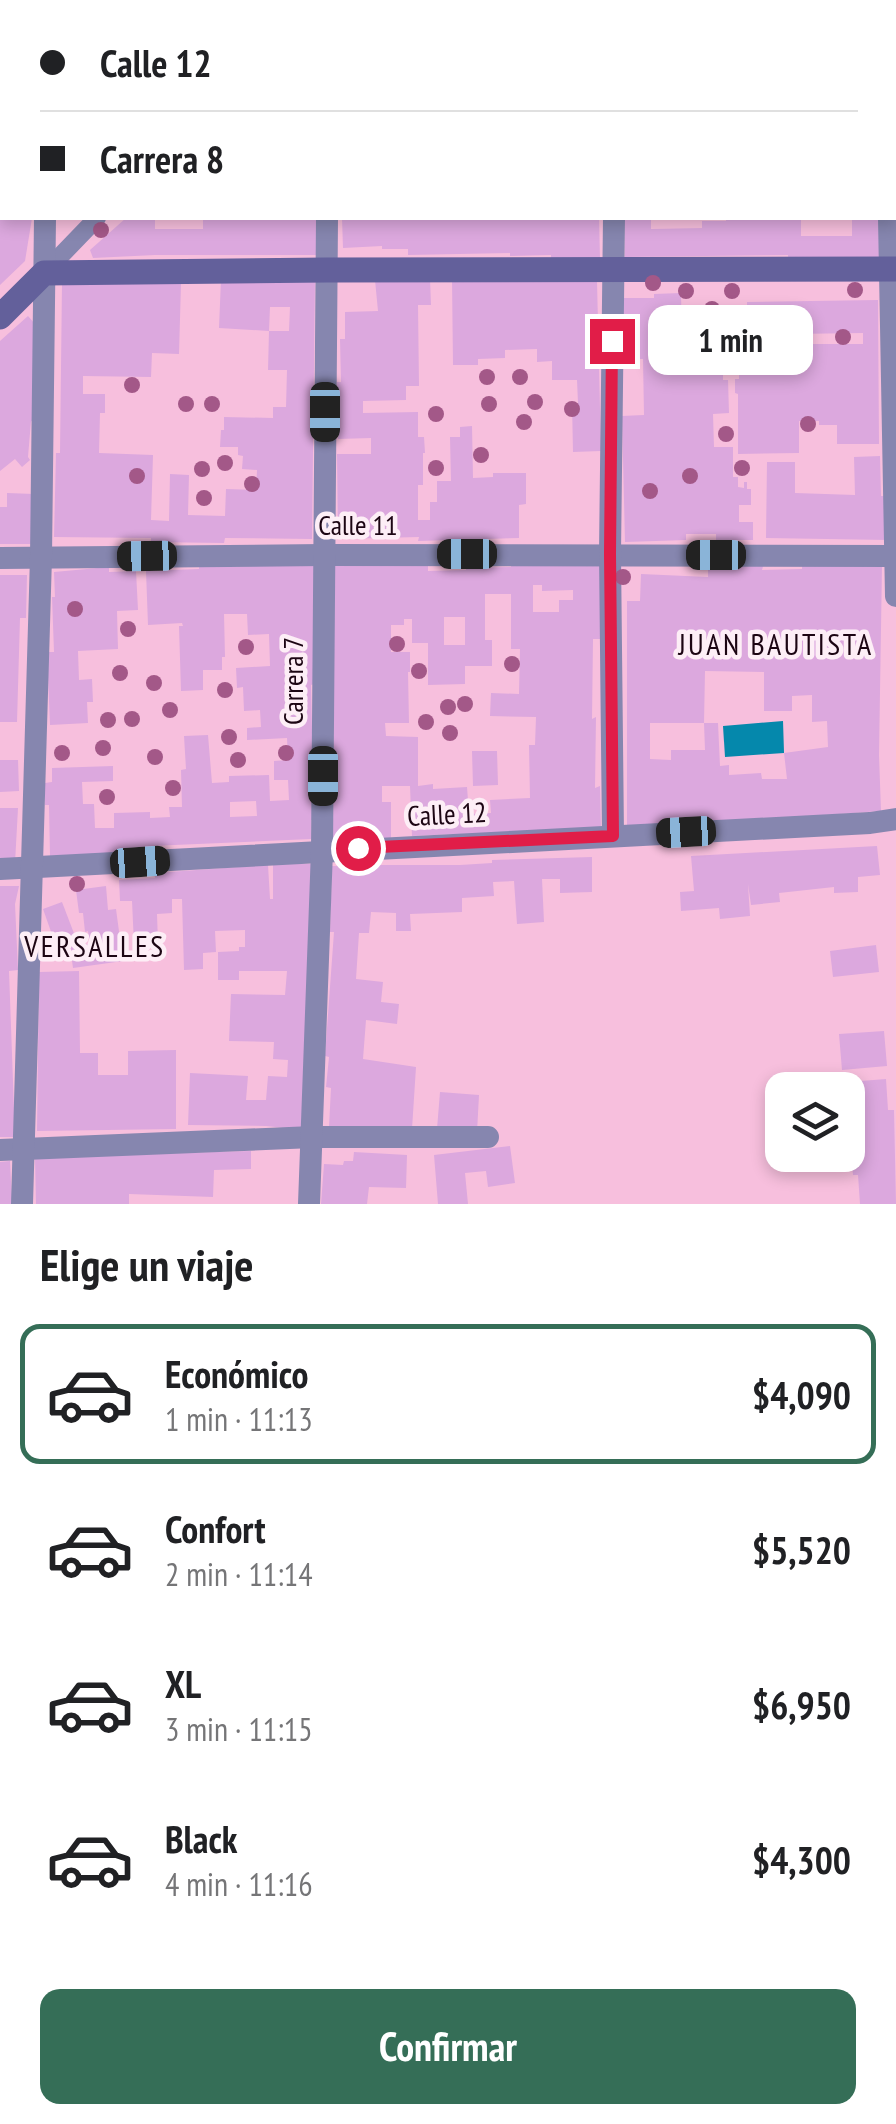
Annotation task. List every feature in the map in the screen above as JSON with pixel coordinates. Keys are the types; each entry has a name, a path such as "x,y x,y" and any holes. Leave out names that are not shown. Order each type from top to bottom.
{"main road":[{"path":"0,318 44,274 892,269"}],"street":[{"path":"22,1204 12,1149 31,868 44,220"},
{"path":"44,274 95,220"},
{"name":"Carrera 7","path":"309,1204 322,850 326,220"},
{"path":"613,836 610,554 614,220"},
{"path":"888,220 896,596"},
{"name":"Calle 11","path":"0,558 324,554 895,556"},
{"name":"Calle 12","path":"0,868 896,819"},
{"path":"12,1149 313,1137 488,1137"}],"water":[{"path":"783,721 784,753 725,757 723,726"}],"building":[{"path":"0,220 32,220 25,261 0,285"},
{"path":"124,220 155,220 155,229 203,229 203,220 316,220 316,255 93,258 90,250"},
{"path":"342,220 599,220 600,258 551,259 551,255 510,253 408,255 408,249 382,246 343,248"},
{"path":"625,220 651,220 651,229 702,228 702,221 801,220 801,236 852,236 852,220 879,220 880,260 788,261 788,255 625,257"},
{"path":"452,278 597,281 601,451 573,452 572,403 578,403 577,380 552,380 552,361 537,362 537,349 505,350 505,358 478,359 478,365 453,365"},
{"path":"221,279 315,280 312,539 225,538 224,543 54,537 56,453 60,453 62,283 181,283 179,354 152,353 151,377 83,376 83,394 105,394 105,413 100,413 99,453 153,455 151,520 169,521 170,474 189,475 188,515 225,516 226,489 256,490 257,470 242,469 243,456 238,455 238,447 220,447 224,417 273,418 273,407 286,407 287,370 268,370 269,331 219,328","holes":["270,307 290,307 289,331 269,331"]},
{"path":"430,279 431,305 418,305 419,386 406,386 406,400 363,401 363,413 418,412 418,437 424,437 425,453 423,485 418,485 418,520 430,520 430,502 437,502 437,481 451,481 450,437 460,437 460,427 472,426 473,478 493,477 493,473 526,473 526,504 519,505 519,538 338,539 337,454 371,454 371,438 338,439 337,382 341,382 340,339 345,339 345,312 378,311 375,280"},
{"path":"681,293 682,344 723,342 723,380 728,380 729,413 713,414 714,447 733,447 733,477 738,477 738,487 744,488 747,482 747,489 751,489 751,505 739,505 739,522 753,522 753,540 716,540 716,534 686,534 686,540 625,542 622,416 644,415 643,359 624,359 623,298"},
{"path":"878,300 879,444 837,444 837,425 799,421 799,453 738,454 735,379 739,379 739,340 747,340 747,302","holes":["863,333 863,344 792,344 792,334"]},
{"path":"28,316 42,332 30,460 22,467 15,459 0,471 0,341"},
{"path":"880,456 881,496 889,496 888,540 766,538 767,462 795,462 795,493 855,495 854,457"},
{"path":"7,493 34,494 32,544 0,544 0,507 7,507"},
{"path":"802,559 882,565 881,811 627,829 627,601 640,601 641,574 708,577 708,562 764,563 762,570 802,569","holes":["705,671 764,672 764,711 792,711 792,696 812,695 812,722 827,721 828,747 784,753 787,779 762,779 761,773 729,775 729,765 720,766 718,723 704,723","650,723 704,723 705,750 671,750 671,760 650,759"]},
{"path":"602,562 602,639 593,639 592,719 596,717 595,788 600,786 601,830 412,836 410,786 382,786 382,802 391,802 391,839 333,838 334,565 428,565 428,571 511,567 511,563","holes":["533,585 542,585 542,591 573,590 573,600 559,600 559,612 533,612","485,594 511,594 511,649 520,649 519,694 491,693 490,716 536,717 535,745 529,745 530,798 490,800 491,813 469,814 467,787 418,786 418,737 386,736 385,723 409,723 410,652 391,652 391,625 404,625 404,619 412,619 412,643 428,643 428,685 465,684 465,666 492,666 492,640 485,640","444,617 465,617 465,645 444,645"]},
{"path":"315,564 311,839 151,846 151,851 50,856 45,783 52,782 52,768 113,766 113,781 82,782 83,804 94,804 95,828 114,828 114,813 150,812 150,818 170,817 169,807 182,807 184,736 208,735 212,783 229,782 229,776 269,775 270,801 289,800 288,780 274,780 274,761 288,760 287,738 247,740 247,728 261,727 260,710 244,711 243,687 237,688 236,668 270,666 269,634 248,635 247,614 224,614 222,670 203,670 203,690 181,691 182,623 148,625 146,571 199,569 199,565","holes":["256,801 257,816 230,817 230,802"]},
{"path":"109,567 109,572 136,571 138,610 117,611 118,649 78,651 79,680 92,679 93,702 87,702 88,723 50,725 47,652 54,652 54,572"},
{"path":"0,575 27,575 26,618 20,618 17,722 0,722"},
{"path":"472,751 497,751 498,785 473,786"},
{"path":"0,760 18,760 19,791 0,792"},
{"path":"0,808 18,808 15,863 0,863"},
{"path":"877,846 880,875 858,877 858,892 834,893 834,887 779,893 780,902 751,905 748,884 750,916 720,919 719,908 681,911 680,892 694,891 691,856"},
{"path":"592,857 592,892 560,893 560,879 542,879 544,922 517,924 514,881 493,882 494,896 462,898 462,912 410,914 411,931 396,931 396,913 371,912 369,933 359,933 356,979 383,982 381,1002 399,1004 397,1024 366,1020 363,1059 416,1067 412,1129 329,1127 331,1088 326,1087 329,1057 325,1056 334,932 330,932 332,866 460,865 492,860"},
{"path":"273,864 315,864 304,1130 188,1125 190,1073 248,1076 246,1100 266,1100 268,1076 287,1077 288,1060 273,1059 274,1042 229,1041 231,994 285,995 287,971 239,971 239,980 218,980 218,952 245,947 245,930 215,931 216,952 203,953 203,969 184,970 182,899 172,899 172,913 157,914 158,943 134,944 132,901 120,901 119,880 155,878 155,873 268,865 273,899"},
{"path":"0,886 19,886 15,904 18,970 9,971 15,1137 0,1137"},
{"path":"106,886 108,910 116,909 123,961 73,968 70,946 90,944 76,890"},
{"path":"62,902 75,936 55,943 43,909"},
{"path":"876,945 879,972 833,977 830,951"},
{"path":"79,971 80,1053 98,1053 98,1075 128,1075 128,1051 176,1050 176,1129 37,1131 39,972"},
{"path":"884,1031 887,1066 842,1070 839,1034"},
{"path":"886,1079 888,1110 894,1110 896,1204 860,1204 858,1175 853,1172 865,1172 865,1081"},
{"path":"440,1092 479,1095 477,1132 437,1129"},
{"path":"510,1146 515,1183 488,1187 486,1171 465,1173 468,1204 438,1204 434,1155"},
{"path":"251,1151 251,1169 214,1170 213,1197 129,1194 129,1204 36,1204 35,1157"},
{"path":"354,1152 407,1155 406,1188 369,1187 367,1204 321,1204 324,1164 353,1161"},
{"path":"10,1161 12,1204 0,1204 0,1162"}],"district":[{"name":"JUAN BAUTISTA","path":"776,645"},
{"name":"VERSALLES","path":"95,947"}],"route":[{"path":"358,848 613,836 612,341"}]}
